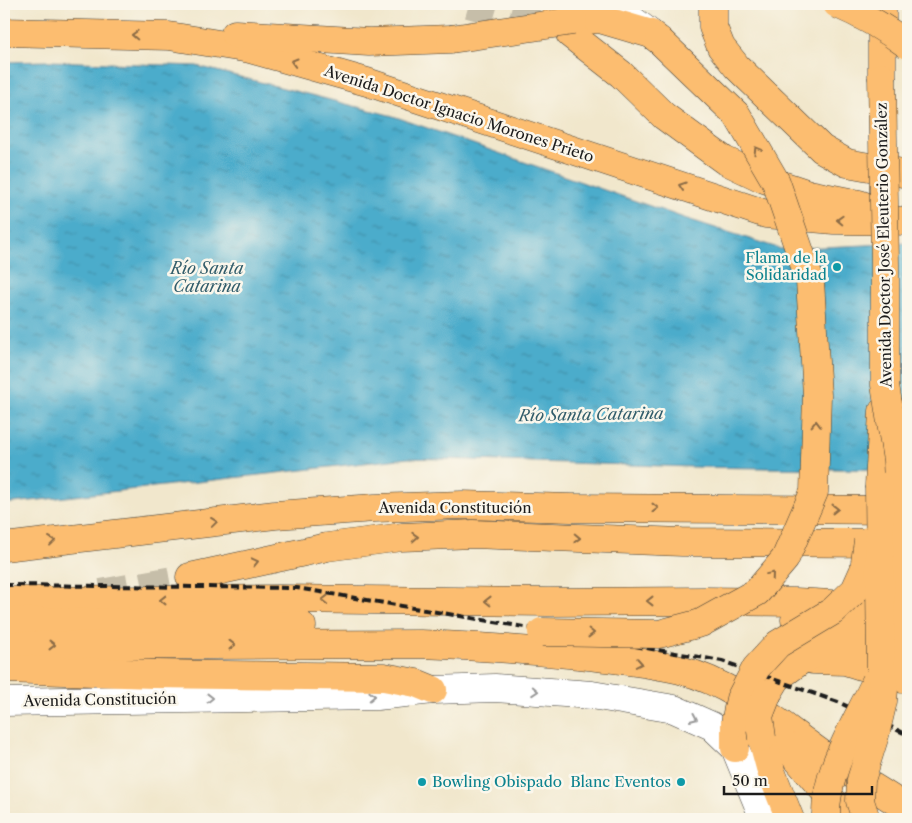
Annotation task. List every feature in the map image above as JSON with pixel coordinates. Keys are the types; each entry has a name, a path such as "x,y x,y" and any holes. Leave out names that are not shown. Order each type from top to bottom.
{"main road":[{"path":"713,4 713,27 721,48 737,67 822,149 847,163 908,174"},
{"path":"837,4 859,13 908,45"},
{"path":"860,4 882,49"},
{"name":"Avenida Doctor José Eleuterio González","path":"882,4 885,385 898,460 908,681"},
{"path":"4,621 659,634 701,623 757,592 785,559 814,492 816,395 810,281 776,182 737,115 656,37 600,19 572,27 451,39 369,42 214,32 169,36"},
{"path":"572,27 664,116 724,160 764,179 809,194 859,204 907,221"},
{"name":"Avenida Doctor Ignacio Morones Prieto","path":"4,32 169,36 250,49 367,82 766,214 834,220 907,221"},
{"path":"866,819 860,801 861,780 875,735 884,689 881,670 879,486 885,385"},
{"path":"879,486 868,538 864,570 854,590 833,611 778,644 756,668 740,698 748,717 844,770 908,810"},
{"name":"Avenida Constitución","path":"4,547 276,515 462,505 584,508 908,510"},
{"path":"473,534 584,508 682,542"},
{"name":"Avenida Constitución","path":"190,577 327,547 402,537 473,534 682,542 908,544"},
{"path":"4,601 272,599 796,602 849,605 908,613"},
{"path":"689,601 908,643"},
{"path":"4,646 421,644 488,646 623,660 681,670 721,686 748,717 777,736 848,819"},
{"path":"748,717 777,678 800,661 825,648 854,649 908,656"},
{"path":"800,661 845,661 908,681"},
{"path":"4,668 154,674 384,677 416,683 433,690"},
{"path":"826,819 829,786 836,763 881,670"},
{"path":"748,717 760,716 762,738 771,772 790,819"}],"street":[{"path":"611,4 656,37"},
{"name":"Avenida Constitución","path":"4,702 377,696 433,690 495,688 592,695 674,709 712,726 748,717 764,819"}],"water":[{"name":"Río Santa Catarina","path":"49,61 197,66 393,116 684,218 781,249 908,243 908,470 694,467 408,458 4,504 4,62"}],"tunnel":[{"path":"469,4 547,27"},
{"path":"101,593 190,577"}],"railway":[{"path":"4,585 297,588 722,661 838,702 908,735"}],"place":[{"name":"Flama de la Solidaridad","path":"837,267"},
{"name":"Bowling Obispado","path":"422,782"},
{"name":"Blanc Eventos","path":"681,782"}]}
